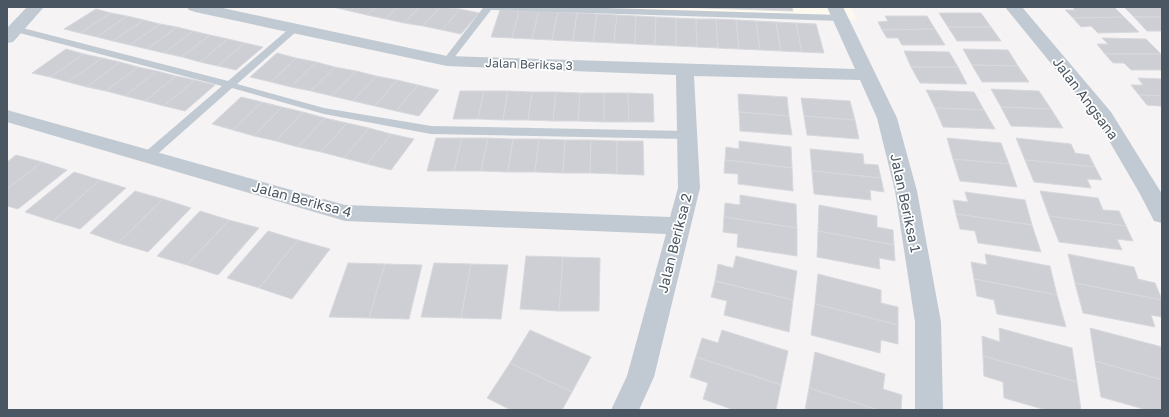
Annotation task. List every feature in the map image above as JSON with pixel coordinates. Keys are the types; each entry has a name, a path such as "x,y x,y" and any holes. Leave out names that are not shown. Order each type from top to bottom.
{"street":[{"path":"11,34 36,7"},
{"name":"Jalan Beriksa 3","path":"195,7 447,60 685,70 868,75"},
{"name":"Jalan Angsana","path":"1013,7 1104,116 1150,192 1162,215"},
{"name":"Jalan Beriksa 1","path":"838,12 887,118 906,191 928,322 929,410"},
{"name":"Jalan Beriksa 2","path":"625,410 640,376 689,188 686,135 685,70"},
{"name":"Jalan Beriksa 4","path":"7,116 345,213 679,226"}],"lane":[{"path":"447,60 488,7 838,12"},
{"path":"148,156 232,85 294,29"},
{"path":"11,34 232,85 324,111 431,130 686,135"}],"shaded area":[{"path":"483,7 851,7 857,20 487,8"}],"building":[{"path":"333,7 354,7 350,11"},
{"path":"354,7 376,7 367,15 350,11"},
{"path":"376,7 397,7 386,19 367,15"},
{"path":"397,7 419,7 404,23 386,19"},
{"path":"419,7 440,7 423,26 404,23"},
{"path":"440,7 460,9 442,30 423,26"},
{"path":"678,7 792,7 793,11"},
{"path":"1072,7 1114,7 1124,17 1073,18 1065,10 1075,10"},
{"path":"1124,7 1162,7 1162,17 1134,17"},
{"path":"96,9 111,13 80,33 64,29"},
{"path":"460,9 479,13 461,34 442,30"},
{"path":"500,10 519,11 512,38 491,37"},
{"path":"519,11 539,11 532,39 512,38"},
{"path":"539,11 558,12 552,40 532,39"},
{"path":"558,12 577,13 573,41 552,40"},
{"path":"111,13 127,16 97,37 80,33"},
{"path":"577,13 597,14 593,42 573,41"},
{"path":"939,13 981,13 991,27 948,27"},
{"path":"597,14 617,15 614,43 593,42"},
{"path":"617,15 636,16 635,44 614,43"},
{"path":"127,16 144,20 113,41 97,37"},
{"path":"636,16 656,17 655,45 635,44"},
{"path":"885,16 927,16 935,29 882,30 878,22 888,21"},
{"path":"656,17 676,18 676,46 655,45"},
{"path":"1124,17 1139,32 1098,33 1091,26 1081,27 1073,18"},
{"path":"1134,17 1162,17 1162,31 1147,31"},
{"path":"676,18 696,19 697,47 676,46"},
{"path":"696,19 716,19 718,48 697,47"},
{"path":"716,19 736,20 739,49 718,48"},
{"path":"144,20 160,24 130,45 113,41"},
{"path":"736,20 756,21 760,50 739,49"},
{"path":"756,21 776,22 781,51 760,50"},
{"path":"776,22 796,23 802,52 781,51"},
{"path":"796,23 816,24 824,53 802,52"},
{"path":"160,24 177,27 147,49 130,45"},
{"path":"177,27 193,31 164,53 147,49"},
{"path":"948,27 991,27 1001,41 957,41"},
{"path":"935,29 945,45 902,45 898,38 887,38 882,30"},
{"path":"193,31 210,35 182,57 164,53"},
{"path":"210,35 228,39 200,62 182,57"},
{"path":"1102,38 1146,39 1161,54 1105,54 1097,44 1108,44"},
{"path":"228,39 245,43 218,66 200,62"},
{"path":"245,43 263,47 236,70 218,66"},
{"path":"66,49 84,54 50,77 32,73"},
{"path":"963,49 1008,50 1018,66 972,65"},
{"path":"904,51 949,52 958,67 911,67"},
{"path":"277,53 296,58 271,82 250,77"},
{"path":"84,54 102,58 68,82 50,77"},
{"path":"1105,54 1161,54 1162,70 1131,70 1124,63 1113,63"},
{"path":"102,58 120,62 87,87 68,82"},
{"path":"296,58 316,62 291,87 271,82"},
{"path":"120,62 138,67 106,91 87,87"},
{"path":"316,62 335,67 311,91 291,87"},
{"path":"972,65 1018,66 1029,82 982,82"},
{"path":"138,67 157,71 125,96 106,91"},
{"path":"335,67 356,71 332,96 311,91"},
{"path":"911,67 958,67 967,84 920,83"},
{"path":"157,71 176,76 145,101 125,96"},
{"path":"356,71 376,76 353,101 332,96"},
{"path":"176,76 195,80 164,106 145,101"},
{"path":"376,76 397,80 375,106 353,101"},
{"path":"1138,78 1162,79 1162,96 1139,95 1131,85 1143,85"},
{"path":"195,80 215,85 185,111 164,106"},
{"path":"397,80 418,85 396,111 375,106"},
{"path":"418,85 439,90 419,116 396,111"},
{"path":"991,89 1039,91 1051,109 1001,107"},
{"path":"926,90 974,92 984,110 935,108"},
{"path":"460,91 484,91 478,119 453,119"},
{"path":"484,91 508,91 503,120 478,119"},
{"path":"508,91 532,92 528,120 503,120"},
{"path":"532,92 556,92 553,121 528,120"},
{"path":"556,92 580,93 578,121 553,121"},
{"path":"580,93 604,93 604,122 578,121"},
{"path":"604,93 628,93 629,122 604,122"},
{"path":"628,93 653,94 654,122 629,122"},
{"path":"738,94 787,97 789,116 739,112"},
{"path":"1139,95 1162,96 1162,108 1160,106 1147,105"},
{"path":"241,97 262,102 233,130 212,124"},
{"path":"801,98 850,101 855,120 804,116"},
{"path":"262,102 282,107 254,136 233,130"},
{"path":"282,107 303,112 276,141 254,136"},
{"path":"1001,107 1051,109 1063,128 1011,126"},
{"path":"935,108 984,110 995,129 943,127"},
{"path":"303,112 325,118 298,147 276,141"},
{"path":"739,112 789,116 792,135 740,131"},
{"path":"804,116 855,120 859,139 807,135"},
{"path":"325,118 347,123 321,152 298,147"},
{"path":"347,123 369,128 344,158 321,152"},
{"path":"369,128 391,134 367,164 344,158"},
{"path":"391,134 414,139 391,170 367,164"},
{"path":"436,138 462,138 454,171 427,171"},
{"path":"462,138 488,138 481,171 454,171"},
{"path":"488,138 513,139 508,172 481,171"},
{"path":"947,138 1001,143 1009,164 953,159"},
{"path":"1016,138 1071,144 1075,153 1089,155 1095,167 1025,160"},
{"path":"513,139 539,139 535,172 508,172"},
{"path":"539,139 565,140 563,173 535,172"},
{"path":"565,140 591,140 590,173 563,173"},
{"path":"591,140 617,141 617,174 590,173"},
{"path":"617,141 643,141 644,175 617,174"},
{"path":"739,141 791,147 792,168 725,160 726,147 739,149"},
{"path":"810,149 863,154 864,164 878,165 881,178 812,171"},
{"path":"16,155 42,162 7,189 7,162"},
{"path":"953,159 1009,164 1017,187 960,181"},
{"path":"725,160 792,168 793,191 738,184 738,174 724,173"},
{"path":"1025,160 1095,167 1102,180 1087,179 1091,188 1034,182"},
{"path":"42,162 67,170 18,209 7,206 7,189"},
{"path":"812,171 881,178 884,192 870,190 871,200 814,194"},
{"path":"74,172 100,180 53,221 25,212"},
{"path":"100,180 126,188 80,229 53,221"},
{"path":"135,191 163,199 118,243 90,233"},
{"path":"1040,191 1098,198 1103,210 1119,211 1126,226 1049,216"},
{"path":"965,192 1025,200 1032,225 956,214 953,200 968,202"},
{"path":"740,195 796,204 797,228 724,217 725,203 740,205"},
{"path":"163,199 191,208 148,252 118,243"},
{"path":"819,205 877,216 877,227 893,230 894,245 818,231"},
{"path":"200,211 229,220 187,265 157,256"},
{"path":"956,214 1032,225 1041,252 978,243 975,231 960,229"},
{"path":"1049,216 1126,226 1133,241 1117,239 1122,250 1059,242"},
{"path":"724,217 797,228 797,256 737,247 738,234 723,232"},
{"path":"229,220 259,228 218,275 187,265"},
{"path":"268,231 298,240 259,288 227,278"},
{"path":"818,231 894,245 895,261 879,258 880,269 817,257"},
{"path":"298,240 330,249 292,299 259,288"},
{"path":"985,254 1050,266 1057,295 974,279 971,262 987,265"},
{"path":"1068,254 1134,267 1138,279 1155,283 1162,300 1075,283"},
{"path":"526,256 563,257 559,311 520,309"},
{"path":"736,256 797,271 793,300 715,281 718,264 733,268"},
{"path":"563,257 600,258 599,311 559,311"},
{"path":"348,263 385,264 369,318 329,317"},
{"path":"434,263 471,264 461,318 421,317"},
{"path":"385,264 422,265 409,319 369,318"},
{"path":"471,264 508,265 501,319 461,318"},
{"path":"818,274 881,290 881,303 898,307 898,325 815,304"},
{"path":"974,279 1057,295 1066,327 997,314 994,300 977,296"},
{"path":"715,281 793,300 789,332 724,315 727,301 711,297"},
{"path":"1075,283 1162,300 1162,317 1151,315 1155,327 1083,313"},
{"path":"815,304 898,325 898,344 881,340 880,353 811,335"},
{"path":"999,328 1072,348 1077,382 983,356 982,336 1000,342"},
{"path":"1090,328 1162,347 1162,380 1095,361"},
{"path":"530,330 591,357 572,392 510,363"},
{"path":"722,330 788,351 781,385 696,357 702,338 718,343"},
{"path":"815,352 885,374 883,389 902,395 901,410 878,410 809,388"},
{"path":"983,356 1077,382 1081,410 1046,410 1004,398 1003,382 984,376"},
{"path":"696,357 781,385 776,410 734,410 703,399 708,383 690,377"},
{"path":"1095,361 1162,380 1162,410 1147,410 1101,397"},
{"path":"510,363 572,392 562,410 511,410 487,398"},
{"path":"809,388 878,410 805,410"}]}
